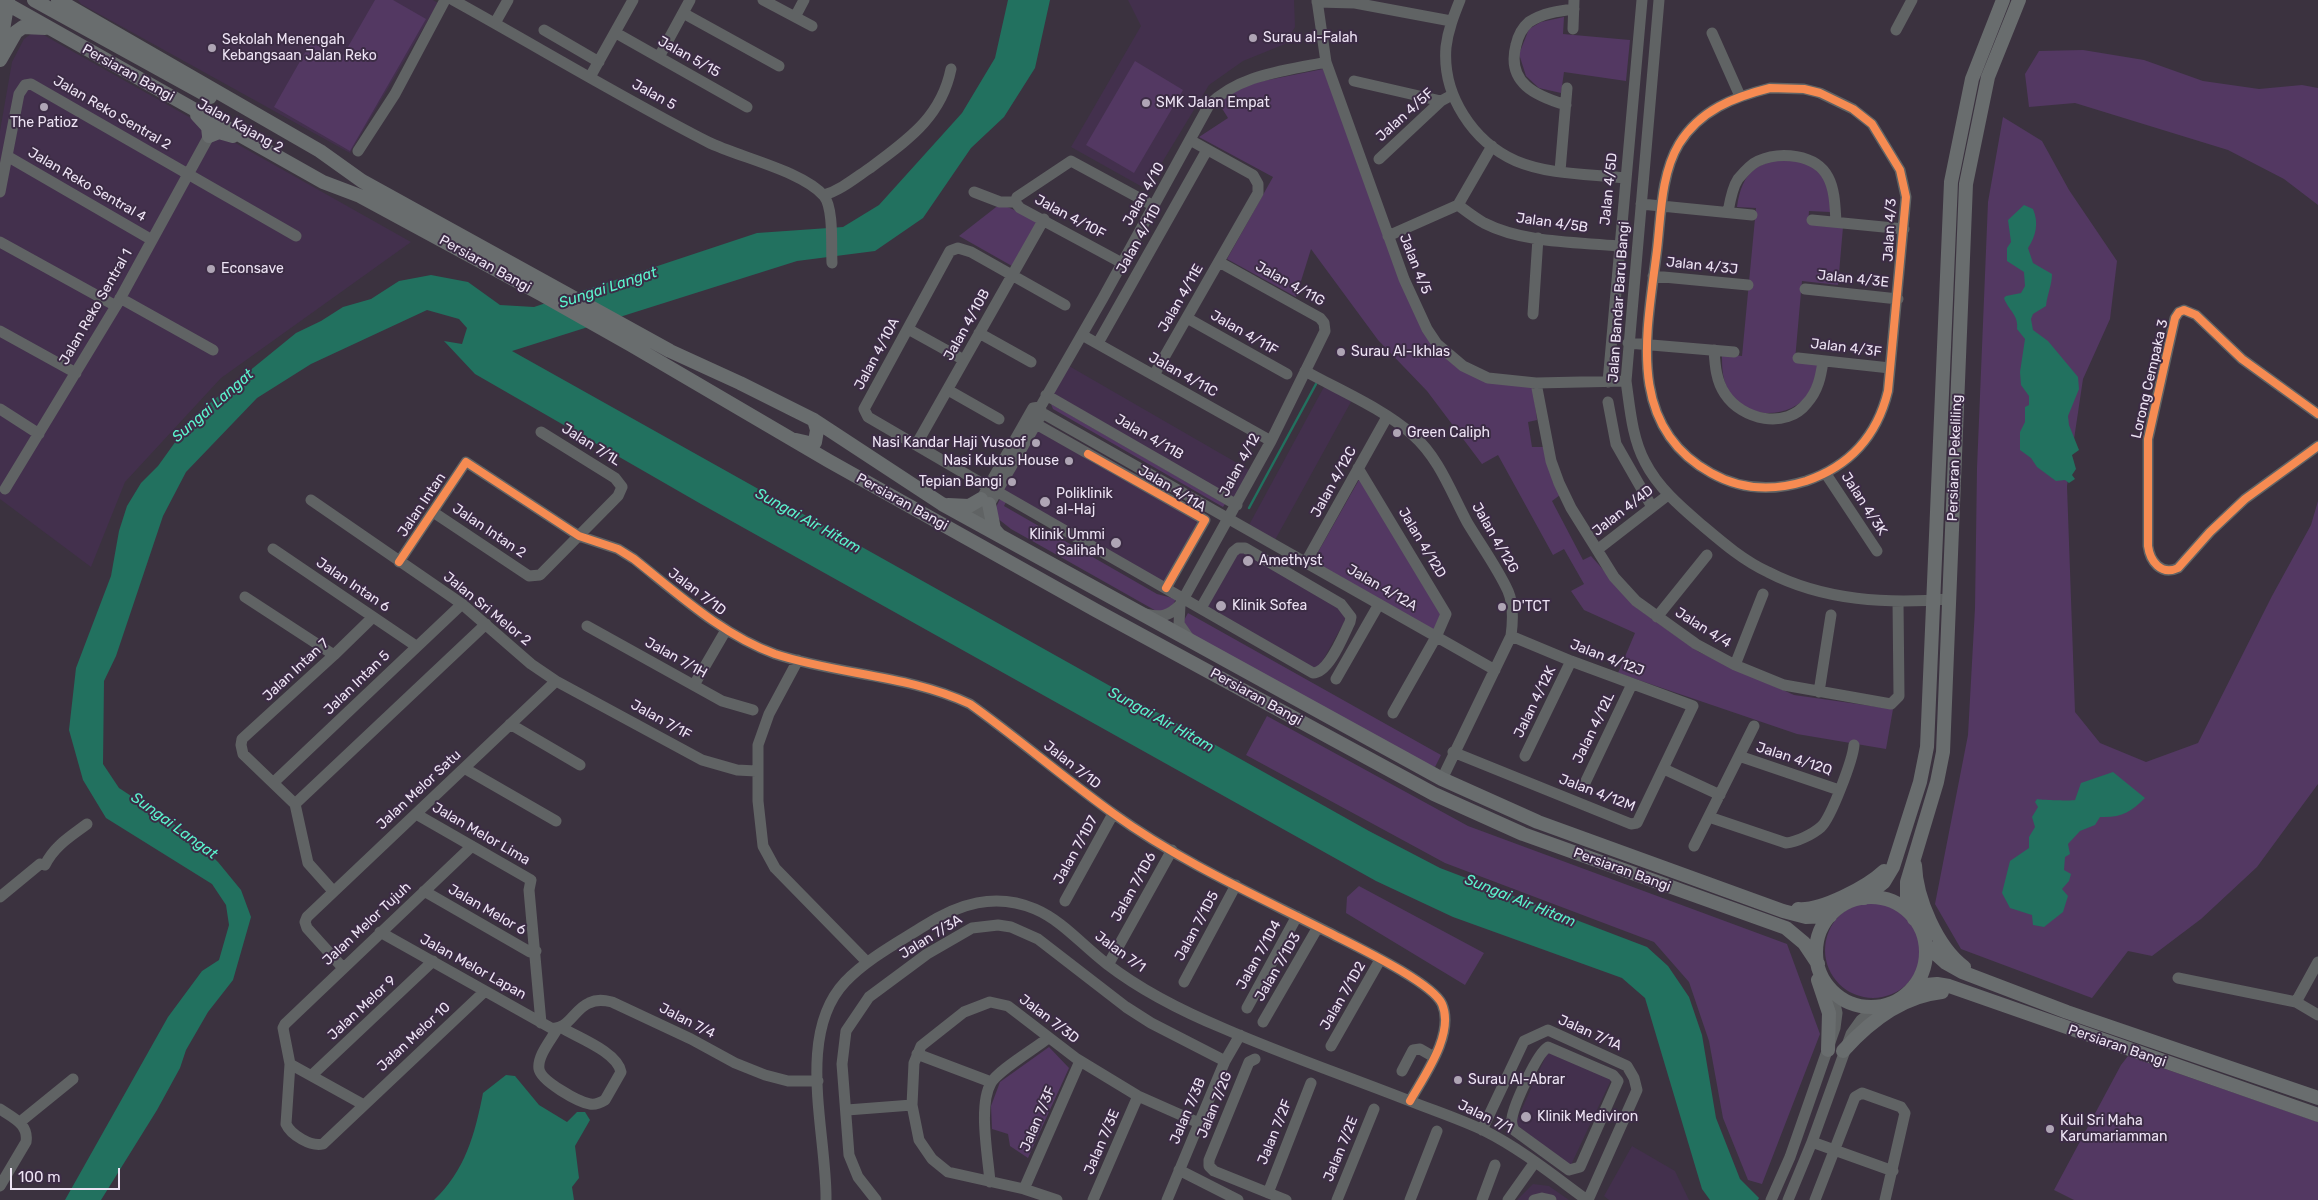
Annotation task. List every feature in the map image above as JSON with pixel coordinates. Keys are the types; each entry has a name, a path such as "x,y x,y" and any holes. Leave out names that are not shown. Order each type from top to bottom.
{"main road":[{"name":"Jalan Kajang 2","path":"34,0 293,155"},
{"name":"Persiaran Bangi","path":"58,0 320,151 362,181 551,284 790,439 1061,590 1434,794 1523,834 1791,931 1800,938 1818,964"},
{"path":"70,0 83,13"},
{"name":"Persiaran Pekeliling","path":"1864,898 1880,886 1889,876 1920,782 1927,747 1951,182 1972,79 2003,0"},
{"name":"Persiaran Pekeliling","path":"1914,918 1909,905 1906,887 1938,782 1943,752 1966,184 1988,77 2019,0"},
{"name":"Jalan Kajang 2","path":"7,1 293,155 362,181"},
{"name":"Persiaran Bangi","path":"7,1 73,42 163,92 293,155 323,182 360,196 541,294 633,338 670,351 740,382 814,420 973,524 1000,536 1442,778 1538,822 1760,902 1806,917 1830,916"},
{"path":"0,48 7,1"},
{"path":"73,42 62,22 70,12 83,13"},
{"path":"0,60 16,32 23,27 42,28 60,34"},
{"path":"163,92 198,116 208,127 210,136 219,132 228,133 270,155 293,155"},
{"path":"790,439 809,443 815,442 817,436 814,420"},
{"path":"829,461 852,467 957,525 973,524 978,538 1052,579 1061,590"},
{"path":"942,504 961,507 969,506 987,493 994,529 1000,536"},
{"path":"1916,854 1917,886 1938,934 1952,956 1985,981"},
{"path":"1760,902 1802,909 1823,905 1870,881 1897,856"},
{"path":"1864,898 1878,898 1904,908 1914,918 1922,931 1926,945 1925,964 1915,986 1898,1000 1877,1007 1856,1005 1843,999 1832,990 1823,978 1818,964 1817,943 1822,929 1830,916 1848,903 1864,898"},
{"path":"1770,922 1792,940 1802,952 1820,985 1828,1013 1828,1050"},
{"name":"Persiaran Bangi","path":"1926,945 1952,966 1985,981 2067,1012 2318,1098"},
{"name":"Persiaran Bangi","path":"1915,986 1937,984 1960,990 2318,1115"},
{"path":"1843,1051 1872,1023 1897,1006 1926,995 1960,990"}],"street":[{"path":"358,151 395,94 444,0"},
{"name":"Jalan 5","path":"453,0 708,142 780,170 824,196"},
{"path":"495,23 508,0"},
{"path":"659,57 690,0"},
{"path":"763,0 812,26"},
{"path":"795,17 804,0"},
{"path":"1460,0 1451,22 1446,49 1452,95 1464,116 1492,146 1516,162 1560,171 1625,178"},
{"name":"Jalan 4/5D","path":"1608,382 1618,246 1642,0"},
{"name":"Jalan Bandar Baru Bangi","path":"1659,0 1626,381 1640,451 1645,464 1668,495 1730,548 1767,572 1802,587 1841,596 1877,601 1949,599"},
{"path":"1896,30 1912,0"},
{"path":"590,77 616,33 631,1"},
{"path":"1317,1 1355,3 1451,22"},
{"name":"Jalan 4/5","path":"1317,1 1326,62 1388,236 1404,279 1427,329 1448,355 1475,373 1488,378 1536,383 1626,381"},
{"path":"1566,105 1541,96 1525,86 1515,72 1514,51 1524,27 1530,22 1574,4 1573,29"},
{"path":"683,13 779,66"},
{"path":"544,30 599,62"},
{"name":"Jalan 5/15","path":"616,33 747,107"},
{"path":"1712,33 1740,96"},
{"name":"Jalan 4/10","path":"973,524 987,493 1082,334 1209,105 1230,87 1246,80 1326,62"},
{"path":"832,263 829,206 824,196 840,190 908,140 947,89 950,69"},
{"path":"1354,81 1441,101"},
{"name":"Jalan Reko Sentral 2","path":"7,156 21,89 25,85 36,86 296,236"},
{"path":"1560,171 1567,88"},
{"name":"Jalan 4/3","path":"1770,88 1804,89 1833,98 1853,109 1872,124 1900,170 1906,197 1888,391 1884,408 1875,426 1856,450 1826,474 1792,485 1765,489 1736,484 1719,478 1692,461 1672,440 1657,417 1648,382 1647,345 1662,206 1669,165 1680,143 1704,116 1740,96 1770,88"},
{"name":"Jalan 4/5F","path":"1379,159 1441,101 1452,95"},
{"name":"Jalan Reko Sentral 1","path":"5,489 118,302 210,136"},
{"name":"Jalan 4/11E","path":"1154,376 1258,193 1258,184 1253,175 1190,140"},
{"path":"1388,236 1458,205 1492,146"},
{"name":"Jalan 4/11D","path":"1098,343 1207,150"},
{"path":"0,192 7,156"},
{"name":"Jalan Reko Sentral 4","path":"7,156 152,240"},
{"path":"1728,212 1737,180 1757,161 1767,158 1793,156 1812,162 1824,171 1834,196 1836,222"},
{"name":"Jalan 4/10F","path":"1122,263 1044,219 1020,208 1015,202 1017,197 1073,161 1154,206"},
{"path":"974,192 1000,202 1015,202"},
{"path":"1640,204 1752,216"},
{"name":"Jalan 4/5B","path":"1458,205 1484,223 1511,232 1538,238 1618,246"},
{"name":"Jalan 4/10B","path":"916,445 1044,219"},
{"path":"1812,220 1904,229"},
{"path":"1533,314 1538,238"},
{"path":"0,242 213,350"},
{"name":"Jalan 4/10A","path":"1012,275 965,249 958,248 950,251 864,409 868,418 916,445 987,493 1166,588 1182,602"},
{"name":"Jalan 4/11G","path":"1219,262 1322,320 1325,331 1305,371"},
{"path":"1012,275 1065,305"},
{"name":"Jalan 4/3J","path":"1653,276 1748,285"},
{"name":"Jalan 4/3E","path":"1805,289 1898,299"},
{"name":"Lorong Cempaka 3","path":"2318,414 2242,359 2196,315 2184,310 2179,312 2175,318 2148,439 2146,483 2148,546 2152,560 2165,570 2172,571 2178,568 2210,532 2245,498 2318,446"},
{"name":"Jalan 4/11F","path":"1187,318 1287,374"},
{"path":"908,329 964,360"},
{"path":"0,330 76,372"},
{"path":"979,333 1031,362"},
{"name":"Jalan 4/11C","path":"1082,334 1270,441"},
{"path":"1628,344 1734,352"},
{"path":"1714,350 1718,379 1724,394 1742,410 1764,419 1781,419 1796,414 1807,404 1820,380 1823,361"},
{"name":"Jalan 4/3F","path":"1798,358 1890,368"},
{"name":"Jalan 4/12G","path":"1305,371 1388,416 1414,436 1435,460 1466,520 1508,591 1512,612 1511,636 1442,778"},
{"name":"Jalan 4/12","path":"1182,602 1237,505 1305,371"},
{"name":"Jalan 4/4","path":"1536,383 1551,462 1559,484 1597,550 1614,577 1636,601 1696,644 1735,665 1784,685 1888,705 1898,700 1898,601"},
{"path":"948,390 999,419"},
{"name":"Jalan 4/11B","path":"1046,395 1237,505"},
{"path":"1608,402 1616,444 1652,507"},
{"name":"Jalan 4/10","path":"987,493 1036,424 1038,409"},
{"name":"Jalan 4/11A","path":"1038,409 1229,518"},
{"path":"0,410 39,434"},
{"name":"Jalan 4/12C","path":"1306,562 1388,416"},
{"name":"Jalan 4/11A","path":"1036,424 1205,520 1166,588"},
{"name":"Jalan 7/1L","path":"541,432 615,478 622,487 618,496 579,536"},
{"name":"Jalan 7/1D","path":"466,462 579,536 618,549 634,559 726,630 774,653 947,693 970,704 1113,814 1172,850 1380,960 1423,985 1441,1002 1446,1014 1445,1030 1434,1057 1410,1102"},
{"name":"Jalan Intan","path":"399,562 466,462"},
{"name":"Jalan 4/12D","path":"1358,468 1445,611 1446,616 1436,636"},
{"name":"Jalan 4/3K","path":"1826,474 1877,550"},
{"name":"Jalan 4/4D","path":"1597,550 1668,495"},
{"name":"Jalan Sri Melor 2","path":"311,500 462,604 531,664 556,681"},
{"path":"1205,520 1212,508"},
{"name":"Jalan Intan 2","path":"433,512 529,576 540,575 579,536"},
{"name":"Jalan 4/12A","path":"1229,518 1495,670"},
{"path":"1266,560 1275,544"},
{"path":"1182,602 1201,608 1312,672 1317,673 1326,666 1350,622 1349,611 1342,604 1245,548 1238,548 1233,552 1201,608"},
{"name":"Jalan Intan 6","path":"273,549 416,646"},
{"path":"1657,616 1707,555"},
{"path":"1330,597 1340,581"},
{"path":"1735,665 1762,594"},
{"path":"245,597 334,655"},
{"path":"1137,612 1162,617 1171,614 1182,602"},
{"path":"1182,602 1179,624 1183,633 1195,644"},
{"name":"Jalan Intan 5","path":"273,784 462,604"},
{"path":"1336,679 1379,604"},
{"path":"1819,692 1831,615"},
{"name":"Jalan Intan 7","path":"273,784 242,754 242,739 373,617"},
{"path":"295,804 486,624"},
{"name":"Jalan 7/1H","path":"587,626 722,701 753,710"},
{"path":"694,686 726,630"},
{"path":"1392,712 1436,636"},
{"name":"Jalan 4/12J","path":"1511,636 1632,684 1694,706"},
{"path":"798,660 766,722 758,745 756,771 763,846 775,868 867,962"},
{"name":"Jalan 4/12K","path":"1525,756 1572,661"},
{"name":"Jalan Melor Satu","path":"343,968 307,928 305,922 333,891 556,681"},
{"name":"Jalan 7/1F","path":"556,681 702,760 737,770 756,771"},
{"name":"Jalan 4/12L","path":"1584,785 1632,684"},
{"name":"Jalan 4/12M","path":"1453,752 1631,824 1637,823 1694,706"},
{"path":"510,724 580,764"},
{"path":"1694,846 1754,726"},
{"path":"1709,817 1786,843 1791,843 1821,827 1852,761 1854,745"},
{"name":"Jalan 4/12Q","path":"1739,756 1839,790"},
{"path":"464,768 556,821"},
{"path":"1664,768 1720,795"},
{"path":"273,784 295,804 308,863 333,891"},
{"name":"Jalan Melor Lima","path":"416,814 531,880 529,890 536,951"},
{"name":"Jalan 7/1D7","path":"1065,901 1113,814"},
{"path":"0,897 43,865 62,842 87,824"},
{"name":"Jalan Melor Tujuh","path":"290,1064 285,1024 472,846"},
{"name":"Jalan 7/1D6","path":"1108,965 1172,850"},
{"name":"Jalan 7/1D5","path":"1184,982 1236,885"},
{"name":"Jalan Melor 6","path":"424,891 530,952 536,951"},
{"name":"Jalan 7/1","path":"826,1200 818,1080 818,1041 826,1011 834,996 845,982 867,962 934,920 960,906 986,901 1019,904 1055,920 1108,965 1178,1007 1240,1035 1482,1130 1536,1162 1587,1200"},
{"name":"Jalan 7/1D4","path":"1247,1008 1297,916"},
{"name":"Jalan 7/3A","path":"876,1200 858,1177 849,1155 842,1064 846,1031 868,997 927,954 972,928 998,925 1011,927 1038,939 1126,1007 1150,1023 1225,1061"},
{"name":"Jalan 7/1D3","path":"1263,1022 1318,927"},
{"name":"Jalan Melor Lapan","path":"380,932 552,1027 612,1056 620,1063 621,1072 605,1100 590,1104 581,1101 543,1077 539,1068 552,1027"},
{"path":"536,951 552,1027"},
{"name":"Jalan 7/1D2","path":"1332,1046 1380,960"},
{"name":"Jalan Melor 9","path":"312,1075 432,962"},
{"path":"2296,1002 2318,962"},
{"path":"2178,978 2296,1002 2318,1015"},
{"path":"1771,1200 1790,1157 1828,1050 1837,1019 1832,990"},
{"name":"Jalan Melor 10","path":"290,1064 286,1124 292,1132 302,1138 316,1145 323,1144 485,991"},
{"name":"Jalan 7/4","path":"552,1027 588,1003 600,1000 612,1002 765,1076 788,1081 818,1080"},
{"name":"Jalan 7/3D","path":"917,1054 921,1046 964,1012 990,1002 1008,1006 1080,1061 1138,1096 1199,1123"},
{"path":"1788,1200 1812,1142 1843,1051 1858,1024 1877,1007"},
{"name":"Jalan 7/1A","path":"1482,1130 1524,1041 1548,1030 1627,1066 1634,1078 1636,1090 1587,1200"},
{"name":"Jalan 7/3B","path":"1167,1200 1225,1061 1240,1035"},
{"path":"990,1182 986,1100 991,1082 1048,1038"},
{"path":"1548,1047 1613,1075 1618,1081 1596,1130 1580,1167 1570,1170 1514,1130 1512,1117 1539,1056 1548,1047"},
{"path":"1402,1071 1414,1050 1420,1050 1434,1057"},
{"path":"991,1082 917,1054 914,1063 912,1105 919,1140 936,1163 948,1172 1024,1189 1057,1200"},
{"name":"Jalan 7/2G","path":"1255,1059 1249,1062 1209,1160 1209,1166 1214,1171 1268,1193"},
{"name":"Jalan 7/3F","path":"1024,1189 1080,1061"},
{"path":"290,1064 364,1105"},
{"path":"20,1122 73,1079"},
{"path":"1505,1080 1524,1089"},
{"name":"Jalan 7/2F","path":"1268,1193 1311,1083"},
{"path":"1816,1200 1834,1150 1858,1094 1862,1093 1901,1107 1905,1113 1885,1200"},
{"name":"Jalan 7/3E","path":"1093,1200 1138,1096"},
{"path":"847,1110 912,1105"},
{"path":"0,1109 25,1126 28,1134 26,1142 0,1186"},
{"name":"Jalan 7/2E","path":"1337,1200 1374,1109"},
{"path":"1596,1130 1615,1139"},
{"path":"1410,1200 1437,1131"},
{"path":"1812,1142 1892,1171"},
{"path":"1508,1200 1536,1162"},
{"path":"1482,1200 1495,1165"},
{"path":"1179,1170 1238,1200"},
{"path":"1268,1193 1286,1200"},
{"path":"1534,1200 1542,1198 1551,1200"}],"shaded area":[{"path":"78,0 433,0 438,3 350,153 81,4"},
{"path":"375,0 393,0 426,19 350,151 274,107 311,42 341,59"},
{"name":"SMK Jalan Empat","path":"1128,0 1294,0 1295,27 1285,44 1243,61 1209,85 1146,189 1071,147 1141,26"},
{"path":"1564,17 1563,34 1630,40 1626,81 1564,72 1561,93 1539,88 1526,76 1519,54 1529,29 1541,22"},
{"path":"40,33 411,242 221,378 125,482 91,567 0,499 0,131 12,62 24,39 31,34"},
{"path":"2083,50 2144,60 2203,81 2259,89 2302,85 2318,88 2318,205 2284,179 2228,150 2075,103 2029,107 2025,74 2039,51"},
{"path":"1135,61 1183,90 1134,173 1086,145"},
{"path":"1323,69 1430,341 1455,366 1533,388 1537,420 1528,422 1532,447 1545,447 1553,482 1560,495 1552,501 1583,560 1591,556 1637,608 1699,652 1794,695 1893,709 1886,749 1797,734 1618,673 1635,633 1584,610 1571,591 1584,584 1564,549 1553,555 1498,455 1482,464 1427,391 1378,340 1311,249 1296,297 1227,259 1273,177 1199,137 1228,118 1218,102 1248,84"},
{"path":"2003,117 2042,141 2069,190 2117,261 2110,319 2083,379 2067,486 2075,712 2100,743 2146,762 2198,743 2272,596 2311,525 2318,501 2318,784 2257,867 2201,919 2152,956 2128,951 2092,998 1961,949 1935,904 1968,735 1975,608 1977,468 1988,202"},
{"path":"1793,159 1810,164 1817,169 1825,180 1829,193 1830,212 1809,211 1808,224 1843,227 1838,285 1802,281 1795,360 1819,364 1814,387 1801,402 1791,408 1767,413 1743,406 1734,399 1725,384 1723,375 1722,354 1742,356 1756,208 1737,207 1743,184 1754,170 1770,162"},
{"path":"1000,204 1039,220 1012,266 959,236"},
{"path":"1069,366 1251,471 1235,501 1052,395"},
{"path":"1325,385 1352,400 1275,540 1249,525"},
{"path":"1051,404 1225,504 1223,507 1053,409"},
{"path":"1037,429 1200,521 1165,584 1001,491"},
{"path":"1360,478 1442,615 1435,632 1313,561"},
{"path":"1000,499 1006,502 1004,506 1157,594 1176,599 1170,610 1158,612 1011,529 997,518 995,509"},
{"path":"1245,552 1339,606 1348,615 1318,669 1312,669 1204,607 1234,554"},
{"path":"1188,613 1441,755 1435,767 1415,760 1193,635 1182,624"},
{"path":"1267,716 1468,826 1787,944 1820,1034 1762,1184 1748,1180 1723,1118 1709,1041 1689,982 1654,942 1445,863 1246,755"},
{"path":"1359,886 1484,953 1465,985 1346,913 1347,897"},
{"path":"1873,902 1891,906 1907,916 1917,932 1921,950 1917,968 1907,984 1891,994 1873,998 1855,994 1839,984 1829,968 1825,950 1829,932 1839,916 1855,906"},
{"path":"1049,1047 1069,1068 1028,1158 1010,1146 1008,1134 992,1129 991,1106 1000,1082"},
{"path":"1549,1049 1612,1078 1570,1167 1515,1124"},
{"path":"2128,1056 2318,1122 2318,1200 2074,1200 2054,1190 2121,1065"},
{"path":"1632,1146 1675,1171 1689,1200 1609,1200 1604,1196"},
{"path":"1533,1184 1549,1186 1569,1200 1517,1200"}],"water":[{"path":"1008,0 1050,0 1035,68 1004,117 971,148 923,218 875,251 797,261 512,351 1369,831 1440,868 1647,947 1668,966 1689,997 1702,1035 1716,1118 1740,1179 1759,1198 1758,1200 1710,1200 1702,1189 1645,998 1622,978 1453,917 1376,881 701,504 475,374 444,341 462,344 467,328 459,319 427,310 311,364 257,398 186,472 163,516 116,656 104,681 103,764 119,788 189,834 218,862 241,890 251,917 233,980 208,1012 186,1050 180,1068 157,1110 101,1200 65,1200 168,1017 202,971 219,960 229,925 226,905 212,884 106,818 83,780 69,730 76,668 111,576 119,531 127,506 141,483 158,466 194,416 296,333 321,321 343,307 371,299 399,281 431,275 468,282 500,305 534,307 757,233 843,227 879,205 962,113 995,58"},
{"path":"2024,205 2033,209 2036,219 2035,234 2028,248 2033,263 2052,274 2046,306 2033,314 2031,319 2033,330 2048,341 2078,377 2079,389 2068,416 2069,425 2079,450 2072,455 2076,469 2072,475 2075,479 2069,483 2065,480 2056,481 2037,467 2031,458 2020,450 2020,432 2025,422 2025,407 2029,405 2029,396 2021,385 2020,372 2025,339 2017,329 2015,316 2004,298 2021,293 2025,286 2024,272 2007,261 2007,248 2011,242 2008,220"},
{"path":"2113,772 2145,798 2125,813 2100,817 2095,825 2080,831 2068,844 2070,854 2065,857 2064,870 2071,874 2069,881 2062,889 2068,896 2063,912 2044,927 2033,925 2032,915 2010,908 2002,893 2010,861 2029,848 2029,837 2035,827 2032,817 2038,807 2035,802 2037,799 2075,800 2081,783"},
{"path":"506,1075 515,1076 539,1105 567,1122 577,1112 585,1112 590,1120 575,1146 579,1178 572,1187 574,1200 434,1200 454,1177 467,1151 483,1093"}],"waterway":[{"path":"1249,508 1316,384"}],"cycle path":[{"path":"1770,88 1804,89 1820,93 1853,109 1872,124 1900,170 1906,197 1888,391 1877,422 1869,435 1848,458 1822,475 1794,484 1758,487 1734,483 1711,473 1684,453 1665,430 1653,403 1648,374 1647,344 1663,195 1665,181 1673,156 1687,132 1708,114 1731,101 1770,88"},
{"path":"2318,414 2242,359 2196,315 2184,310 2179,312 2175,318 2148,439 2148,546 2154,562 2162,569 2172,570 2178,568 2210,532 2245,499 2318,446"},
{"path":"1088,454 1205,520 1166,588"},
{"path":"399,562 466,462 579,536 618,549 634,559 718,625 755,646 799,661 923,687 947,694 970,704 1096,801 1139,831 1219,877 1391,965 1423,985 1435,995 1442,1004 1445,1016 1441,1041 1430,1067 1410,1101"}],"place":[{"name":"Surau al-Falah","path":"1253,38"},
{"name":"Sekolah Menengah Kebangsaan Jalan Reko","path":"212,48"},
{"name":"SMK Jalan Empat","path":"1146,103"},
{"name":"The Patioz","path":"44,107"},
{"name":"Econsave","path":"211,269"},
{"name":"Surau Al-Ikhlas","path":"1341,352"},
{"name":"Green Caliph","path":"1397,433"},
{"name":"Nasi Kandar Haji Yusoof","path":"1036,443"},
{"name":"Nasi Kukus House","path":"1069,461"},
{"name":"Tepian Bangi","path":"1012,482"},
{"name":"Poliklinik al-Haj","path":"1045,502"},
{"name":"Klinik Ummi Salihah","path":"1116,543"},
{"name":"Amethyst","path":"1248,561"},
{"name":"Klinik Sofea","path":"1221,606"},
{"name":"D'TCT","path":"1502,607"},
{"name":"Surau Al-Abrar","path":"1458,1080"},
{"name":"Klinik Mediviron","path":"1526,1117"},
{"name":"Kuil Sri Maha Karumariamman","path":"2050,1129"}],"water label":[{"name":"Sungai Langat","path":"608,288"},
{"name":"Sungai Langat","path":"213,406"},
{"name":"Sungai Air Hitam","path":"808,521"},
{"name":"Sungai Air Hitam","path":"1161,720"},
{"name":"Sungai Langat","path":"174,826"},
{"name":"Sungai Air Hitam","path":"1520,901"}]}
